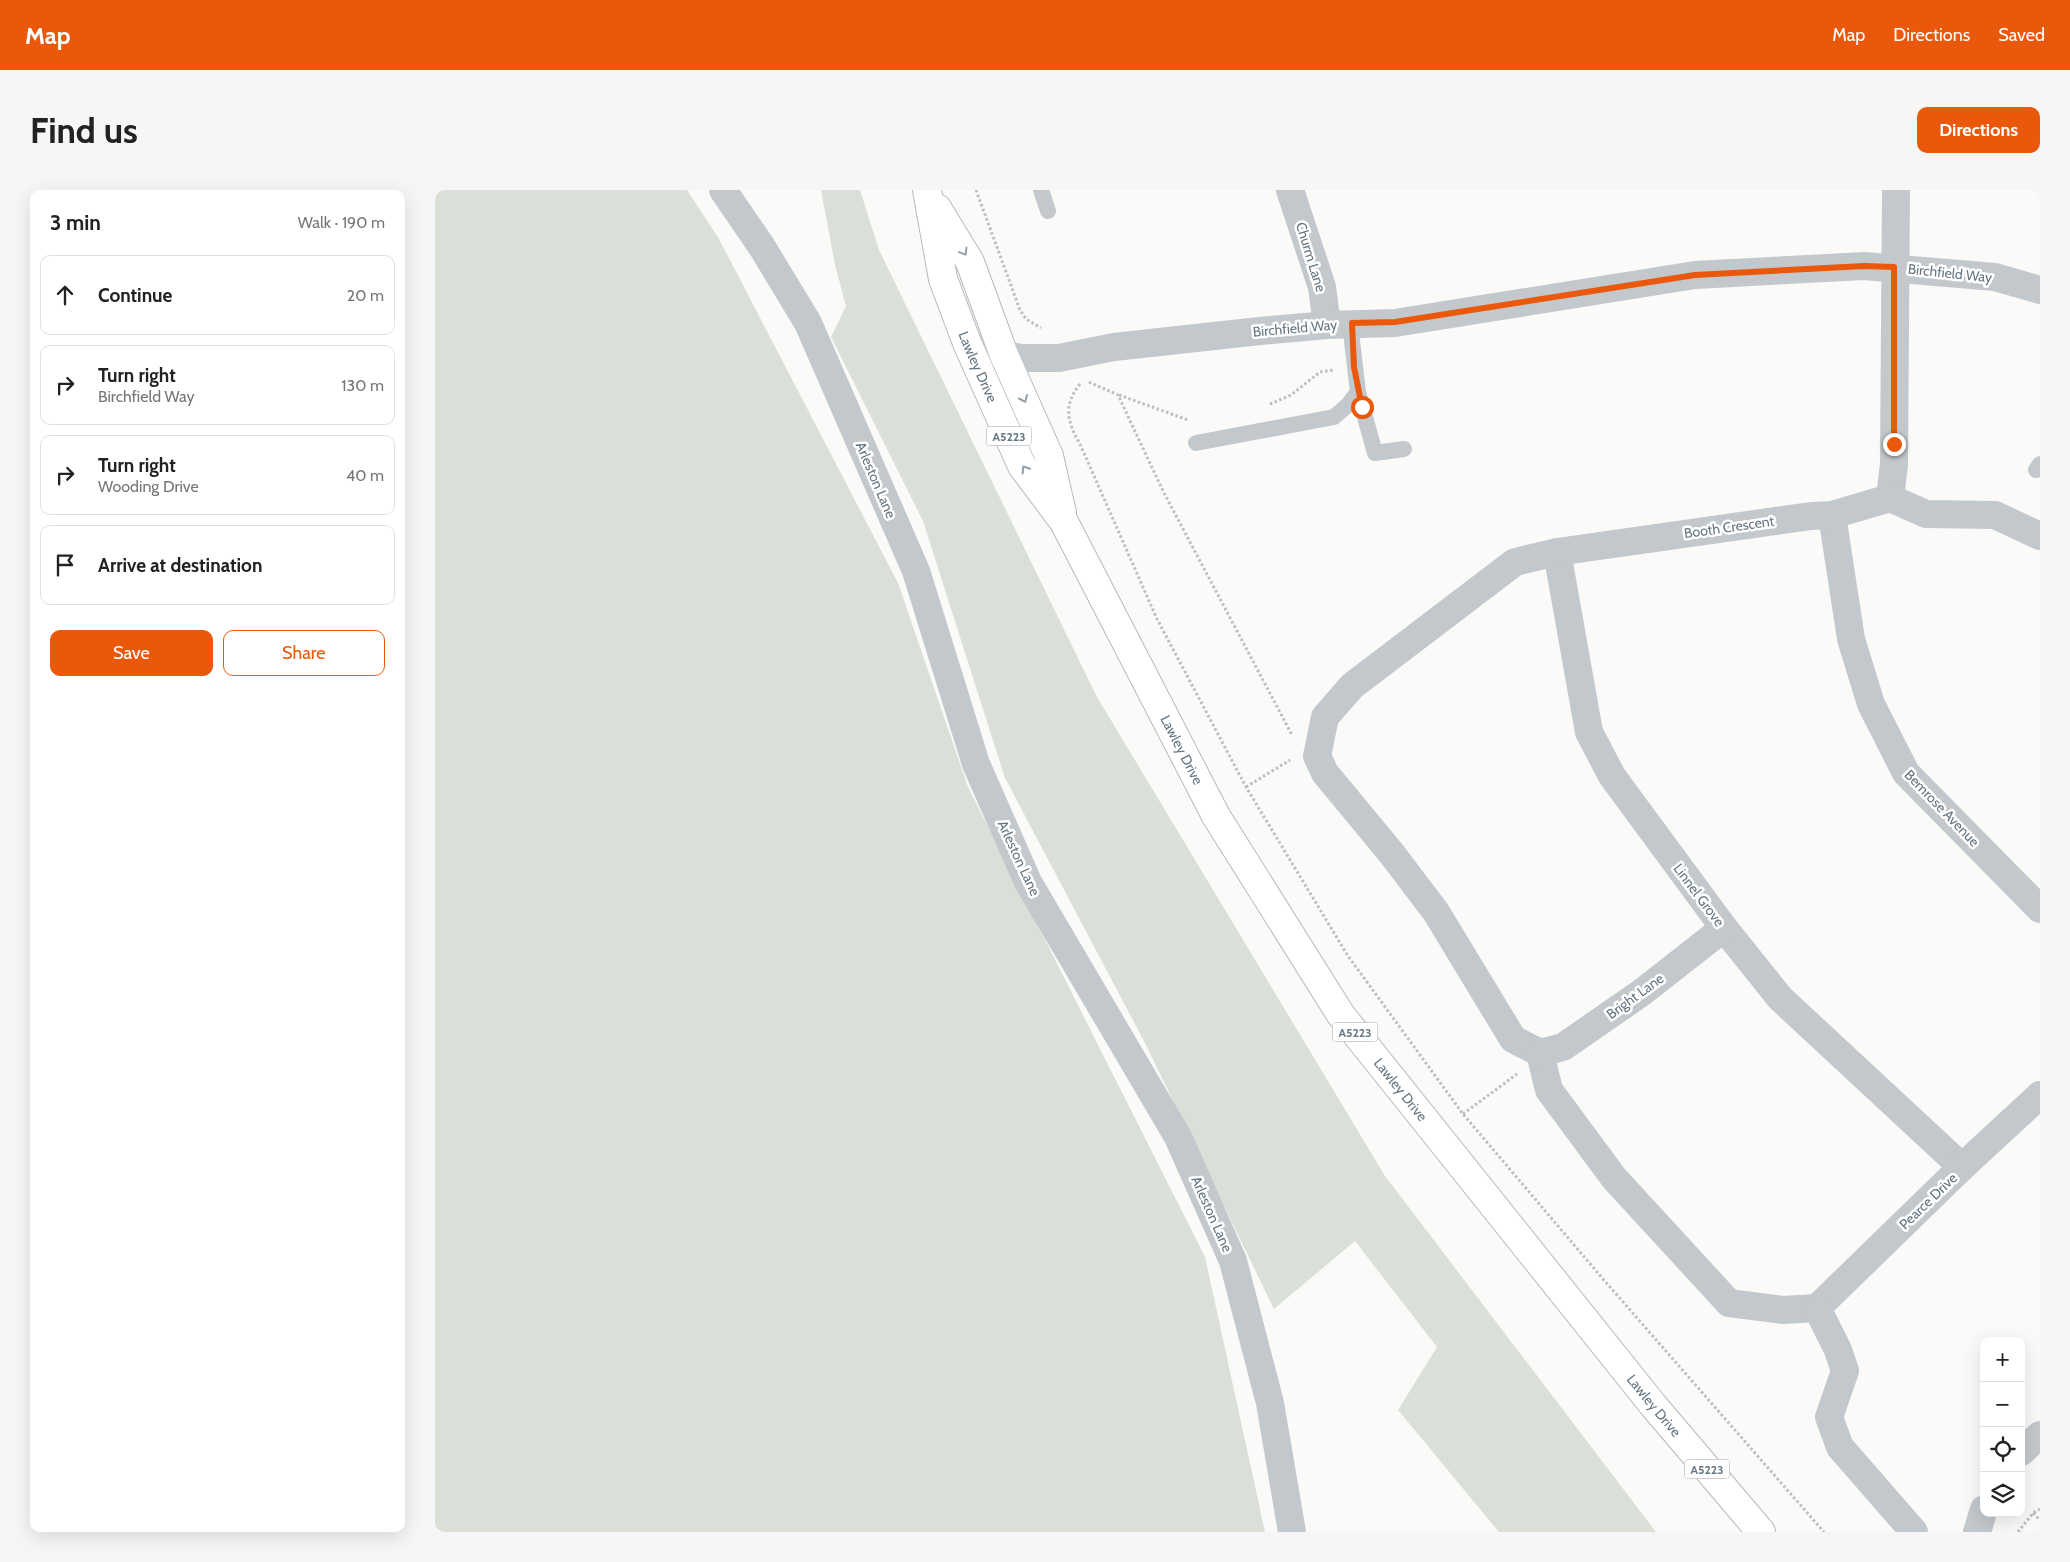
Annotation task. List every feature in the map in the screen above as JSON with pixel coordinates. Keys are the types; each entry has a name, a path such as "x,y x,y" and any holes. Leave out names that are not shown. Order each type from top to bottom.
{"main road":[{"name":"Lawley Drive","path":"928,193 943,279 967,343 1022,466 1064,522 1216,816 1341,1015 1653,1405 1761,1532"},
{"name":"Lawley Drive","path":"928,193 970,262 1004,355 1049,456 1064,522"}],"street":[{"name":"Arleston Lane","path":"723,190 762,247 808,323 916,571 976,764 1028,882 1178,1138 1233,1261 1270,1403 1292,1532"},
{"name":"Churm Lane","path":"1290,190 1322,287 1339,324"},
{"path":"1896,190 1894,464 1890,498 1925,514 1995,515 2040,536"},
{"name":"Birchfield Way","path":"967,343 1004,355 1029,358 1059,358 1114,347 1339,324 1395,322 1695,275 1864,266 1894,267 1995,277 2040,290"},
{"name":"Booth Crescent","path":"1309,754 1325,717 1352,686 1515,562 1557,552 1811,516 1832,515 1890,498"},
{"name":"Bemrose Avenue","path":"1832,515 1851,639 1871,704 1906,773 2040,909"},
{"name":"Linnel Grove","path":"1557,552 1589,732 1612,776 1724,928 1780,998 1962,1167"},
{"path":"1309,754 1392,854 1436,912 1513,1039 1540,1053 1549,1090 1614,1178 1729,1303 1783,1310 1817,1308 1838,1350 1845,1371 1829,1417 1840,1447 1914,1532"},
{"name":"Bright Lane","path":"1540,1053 1563,1047 1641,993 1724,928"},
{"name":"Pearce Drive","path":"1817,1308 1962,1167 2040,1095"},
{"path":"2025,1448 2040,1435"},
{"path":"1977,1532 1982,1517"}],"lane":[{"path":"1041,190 1048,211"},
{"path":"1339,324 1354,367 1358,392 1375,453 1404,449"},
{"path":"1195,443 1334,417 1348,406 1358,392"}],"path":[{"path":"976,190 1020,310 1026,319 1035,326 1045,330"},
{"path":"1266,406 1291,395 1320,372 1354,367"},
{"path":"1194,420 1185,420 1118,395 1085,380 1074,392 1070,402 1069,419 1071,428 1080,444 1157,619 1246,787 1349,956 1463,1114 1603,1279 1824,1532"},
{"path":"1118,395 1163,491 1309,754 1246,787"},
{"path":"1463,1114 1531,1064 1540,1053"},
{"path":"2017,1532 2033,1513 2040,1509"},
{"path":"2033,1513 2040,1520"}],"shaded area":[{"path":"435,190 687,190 719,239 898,583 968,787 1205,1257 1265,1532 435,1532"},
{"path":"821,190 860,190 879,250 1097,697 1385,1176 1656,1532 1499,1532 1398,1410 1437,1347 1355,1241 1274,1309 1146,1045 1005,778 923,521 831,337 846,306 835,265"}],"route":[{"path":"1362,407 1354,367 1352,323 1395,322 1695,275 1864,266 1894,267 1894,444"}]}
